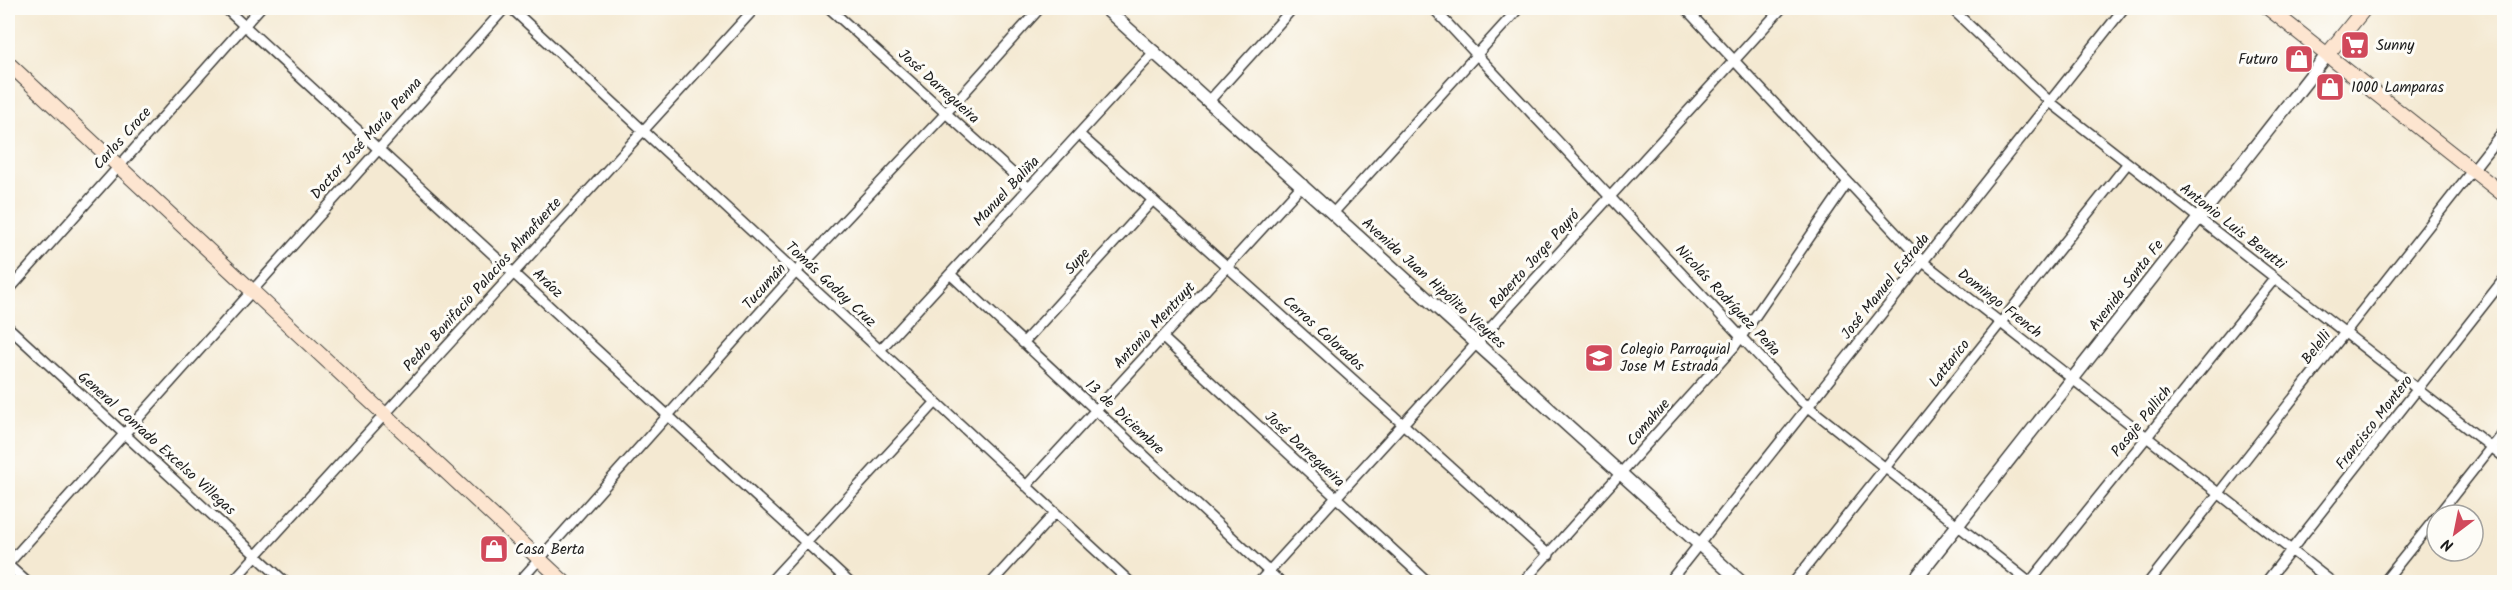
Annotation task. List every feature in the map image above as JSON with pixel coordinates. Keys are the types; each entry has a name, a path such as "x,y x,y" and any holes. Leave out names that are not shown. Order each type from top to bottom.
{"main road":[{"path":"2268,8 2505,195"},
{"name":"Avenida Santa Fe","path":"2327,55 2365,8"},
{"path":"8,63 564,582"}],"street":[{"name":"Aráoz","path":"225,8 849,582"},
{"name":"Carlos Croce","path":"8,291 260,8"},
{"name":"Doctor José María Penna","path":"8,564 250,290 505,8"},
{"name":"Tomás Godoy Cruz","path":"512,8 1130,582"},
{"name":"Pedro Bonifacio Palacios Almafuerte","path":"232,582 755,8"},
{"name":"José Darregueira","path":"829,8 1029,188"},
{"name":"Tucumán","path":"539,561 796,272 946,113 1040,8"},
{"name":"Avenida Juan Hipólito Vieytes","path":"1106,8 1741,582"},
{"path":"1210,100 1293,8"},
{"name":"Nicolás Rodríguez Peña","path":"1433,8 1612,195 1808,406 2030,582"},
{"path":"1334,212 1519,8"},
{"name":"Domingo French","path":"1685,8 1923,262 2332,582"},
{"name":"Roberto Jorge Payró","path":"1259,582 1782,8"},
{"name":"José Manuel Estrada","path":"1669,582 2124,8"},
{"name":"Antonio Luis Berutti","path":"1956,9 2050,102 2505,457"},
{"name":"Manuel Baliña","path":"880,350 1155,51"},
{"name":"Avenida Santa Fe","path":"1913,582 2327,55"},
{"name":"Belelli","path":"2150,582 2505,130"},
{"name":"Cerros Colorados","path":"1079,134 1549,555"},
{"name":"Lattarico","path":"1794,582 2128,163"},
{"name":"Comahue","path":"1523,582 1623,473 1742,337 1847,183"},
{"name":"Antonio Mentruyt","path":"1026,486 1303,184"},
{"name":"Supe","path":"1023,342 1154,200"},
{"name":"13 de Diciembre","path":"950,274 1280,582"},
{"name":"Pasaje Pallich","path":"2030,582 2275,278"},
{"name":"Francisco Montero","path":"2266,582 2505,279"},
{"name":"General Conrado Excelso Villegas","path":"8,327 285,582"},
{"name":"José Darregueira","path":"1163,338 1428,582"},
{"path":"770,582 936,402"},
{"path":"2447,503 2505,430"},
{"path":"992,582 1055,513"},
{"path":"2384,582 2425,530"},
{"path":"519,582 539,561"},
{"path":"8,564 27,582"}],"place":[{"name":"Sunny","path":"2355,45"},
{"name":"Futuro","path":"2299,59"},
{"name":"1000 Lamparas","path":"2330,87"},
{"name":"Colegio Parroquial Jose M Estrada","path":"1599,358"},
{"name":"Casa Berta","path":"494,549"}]}
